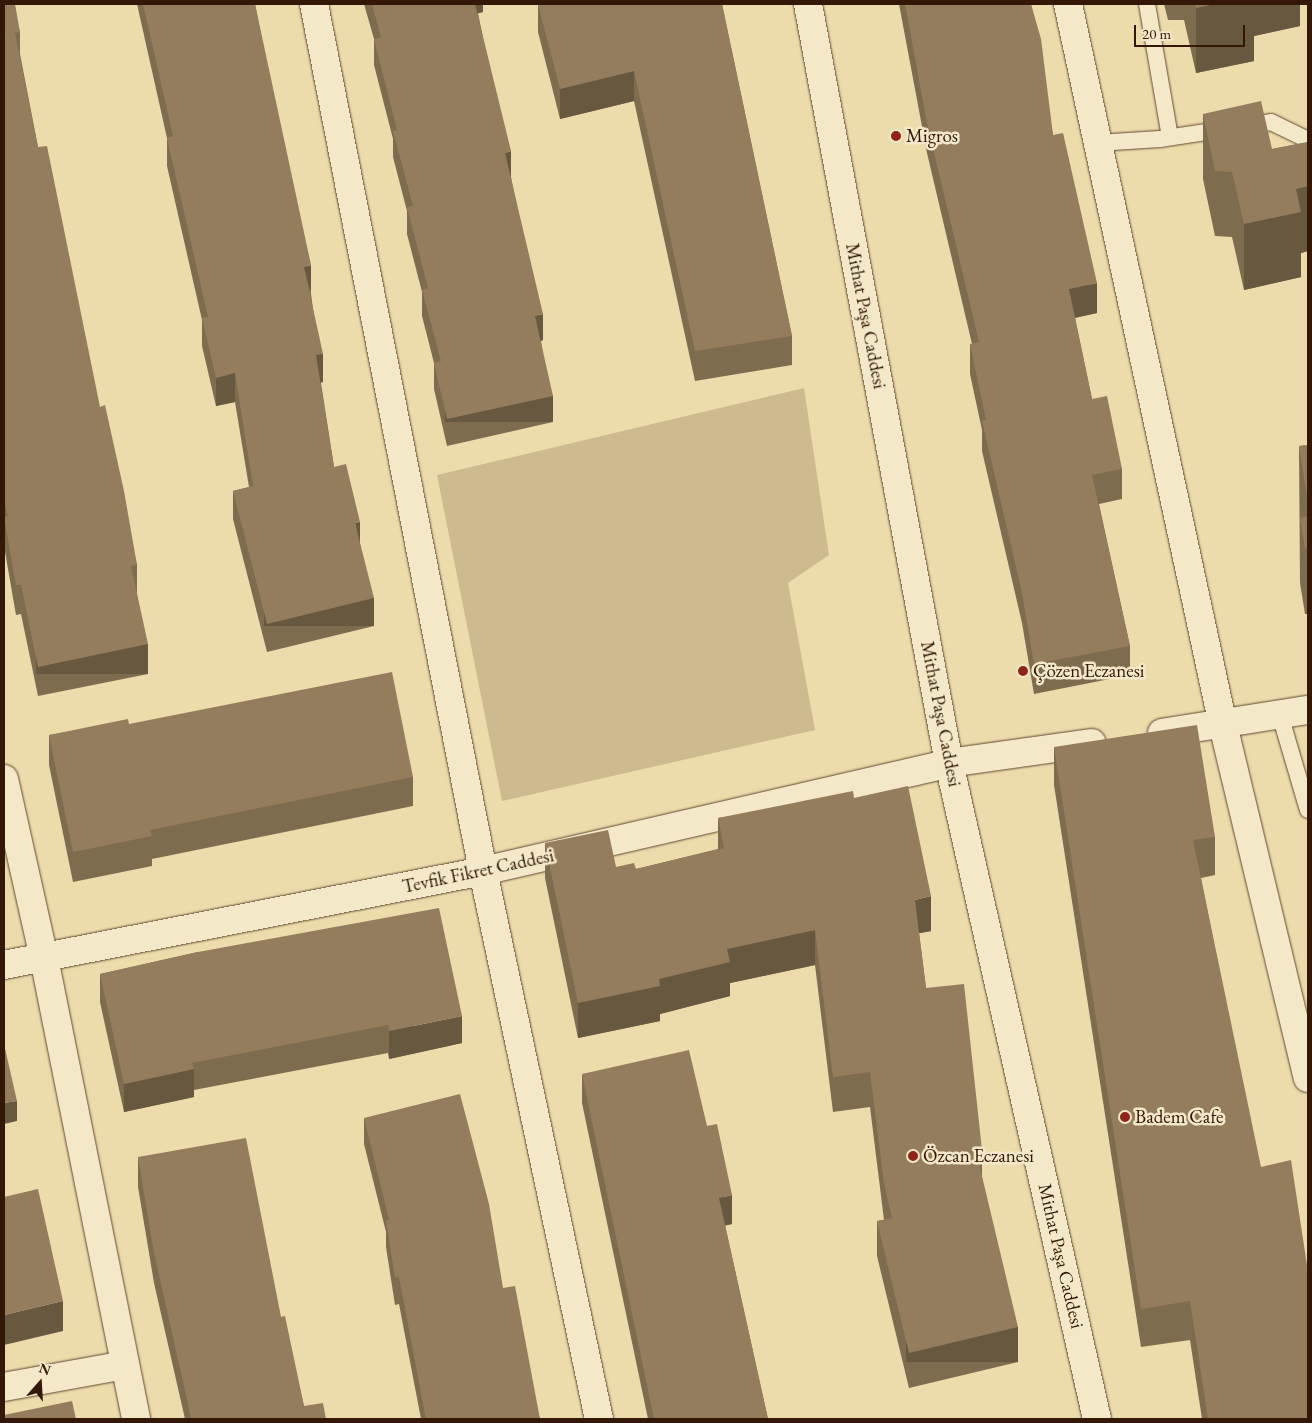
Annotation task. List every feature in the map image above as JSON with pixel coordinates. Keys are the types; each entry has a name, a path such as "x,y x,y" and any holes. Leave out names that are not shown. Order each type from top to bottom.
{"street":[{"path":"314,4 483,871 599,1419"},
{"name":"Mithat Paşa Caddesi","path":"808,4 949,763 1097,1419"},
{"path":"1068,4 1222,725 1308,1078"},
{"name":"Tevfik Fikret Caddesi","path":"4,965 483,871 949,763 1222,725 1308,710"},
{"path":"4,779 44,958 136,1419"},
{"path":"4,1387 126,1365"}],"lane":[{"path":"1147,4 1170,137"},
{"path":"1097,143 1170,137 1271,122 1308,140"},
{"path":"1280,715 1305,778 1308,810"}],"shaded area":[{"path":"804,388 829,555 788,583 815,730 502,801 437,475"}],"building":[{"path":"4,4 15,4 20,32 15,33 38,147 47,146 100,407 105,405 124,491 137,565 131,566 148,644 38,667 21,585 16,585 4,517 8,516 4,499"},
{"path":"143,4 255,4 311,265 304,267 323,354 316,355 334,467 346,464 360,522 355,523 374,598 267,624 233,491 253,486 235,373 216,378 202,318 208,317 167,138 173,136"},
{"path":"372,4 475,4 511,151 505,153 543,314 535,316 553,396 447,419 434,363 441,361 422,290 428,288 407,207 413,206 393,131 397,130 374,39 381,37"},
{"path":"538,4 722,4 792,336 695,351 634,71 560,89"},
{"path":"905,4 1031,4 1041,39 1053,135 1063,133 1097,283 1069,289 1092,399 1107,396 1122,469 1092,475 1130,646 1034,664 1022,593 982,421 986,420 970,344 979,342 927,123"},
{"path":"1195,4 1215,4 1196,8"},
{"path":"1261,101 1272,149 1308,142 1308,186 1296,189 1301,212 1244,224 1232,172 1215,171 1203,114"},
{"path":"1308,445 1308,504 1299,446"},
{"path":"1308,516 1308,549 1305,549 1300,518"},
{"path":"392,672 413,777 150,830 152,836 73,852 49,735 128,719 129,724"},
{"path":"1197,725 1215,837 1193,840 1261,1167 1291,1160 1308,1272 1308,1419 1208,1419 1190,1301 1141,1309 1054,747"},
{"path":"908,786 931,896 915,900 926,988 964,984 982,1150 976,1151 1018,1327 909,1353 877,1221 892,1218 884,1184 870,1072 833,1077 815,930 727,949 730,962 659,979 660,986 578,1003 545,843 608,830 616,867 634,863 636,869 724,848 718,818 853,791 854,798"},
{"path":"439,908 462,1016 389,1031 388,1025 192,1063 194,1069 124,1084 100,974 198,952"},
{"path":"4,1044 17,1101 4,1103"},
{"path":"689,1050 707,1126 717,1124 732,1195 719,1198 768,1419 654,1419 582,1074"},
{"path":"460,1094 489,1204 503,1288 515,1286 540,1419 426,1419 399,1277 395,1278 386,1220 389,1220 364,1118"},
{"path":"246,1138 281,1317 285,1316 304,1406 323,1403 326,1419 191,1419 154,1253 138,1157"},
{"path":"38,1189 63,1301 4,1315 4,1197"},
{"path":"72,1401 76,1419 4,1419 4,1415"}],"place":[{"name":"Migros","path":"896,136"},
{"name":"Çözen Eczanesi","path":"1023,671"},
{"name":"Badem Cafe","path":"1125,1117"},
{"name":"Özcan Eczanesi","path":"913,1156"}]}
